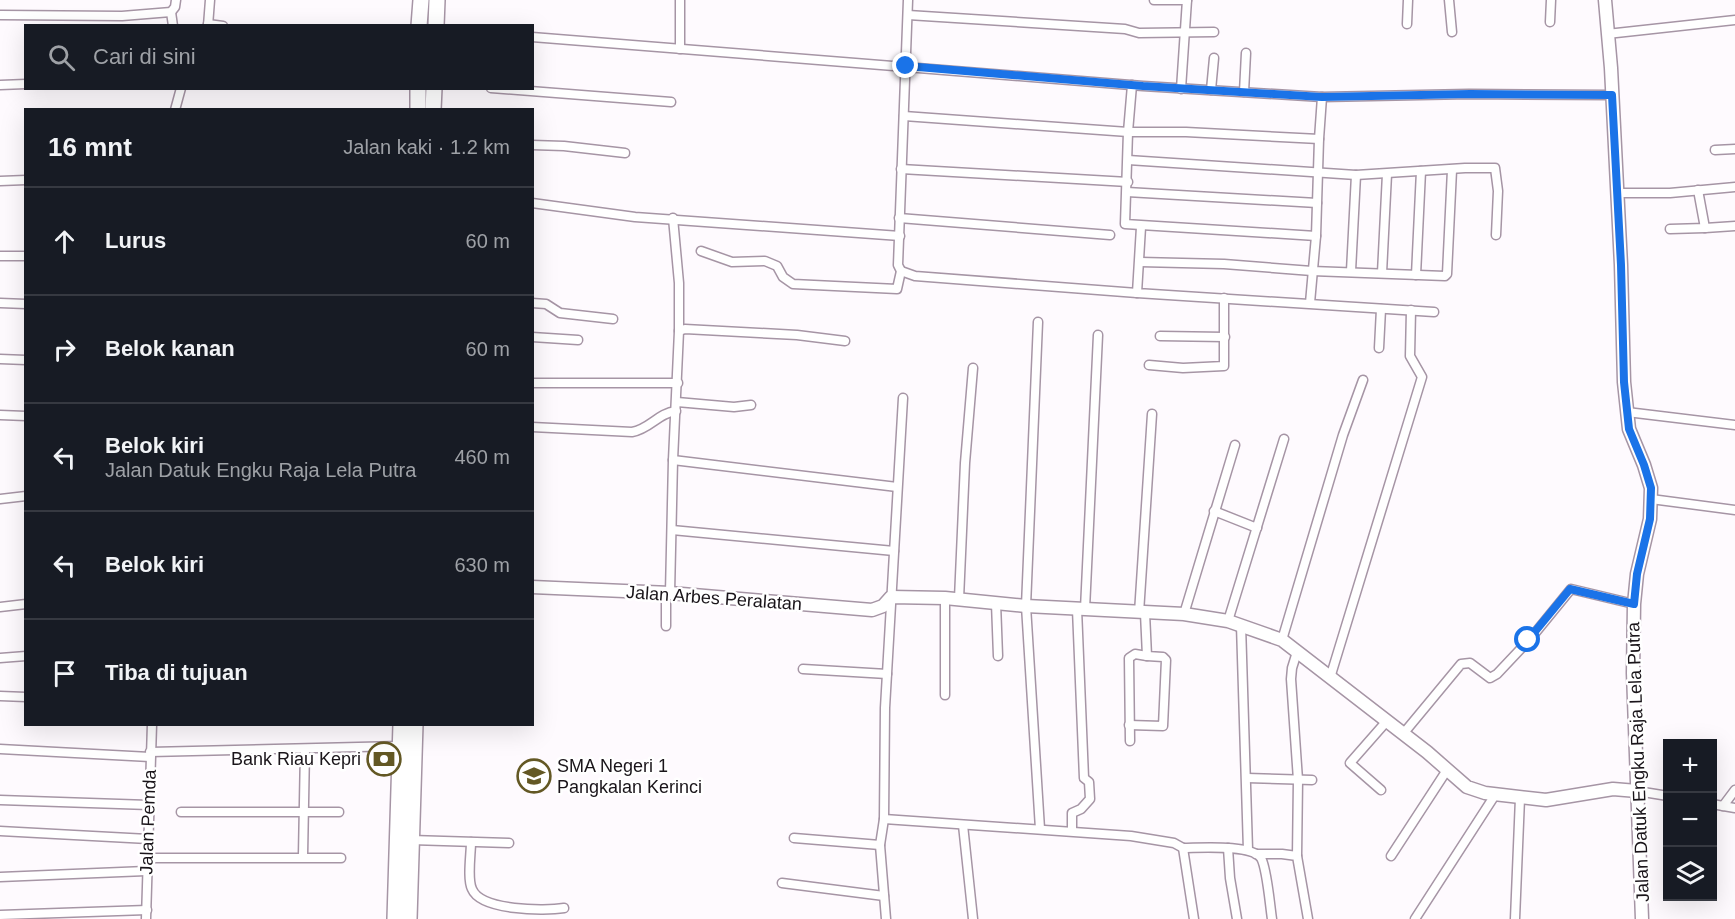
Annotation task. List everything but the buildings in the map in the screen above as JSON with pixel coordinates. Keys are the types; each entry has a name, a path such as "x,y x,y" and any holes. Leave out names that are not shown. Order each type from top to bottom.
{"highway":[{"path":"419,24 421,0"},
{"path":"436,24 437,0"},
{"path":"418,90 418,108"},
{"path":"433,108 434,90"},
{"path":"395,919 401,726"},
{"path":"409,919 415,726"}],"street":[{"path":"173,24 171,12 176,0"},
{"path":"208,24 210,0"},
{"path":"680,0 680,49"},
{"path":"701,251 732,261 765,261 777,266 783,277 793,285 897,290 901,271 898,265 899,218 908,0"},
{"path":"1154,0 1187,0 1181,89"},
{"path":"1407,24 1408,0"},
{"path":"1449,0 1452,32"},
{"path":"1550,22 1551,0"},
{"name":"Jalan Datuk Engku Raja Lela Putra","path":"1605,0 1618,194 1624,382 1629,429 1646,473 1651,499 1650,519 1637,574 1634,604 1633,673 1642,919"},
{"path":"0,15 122,16 171,12"},
{"path":"908,15 1125,29 1139,33 1214,32"},
{"path":"1607,34 1735,20"},
{"path":"534,37 1181,89 1322,97 1470,94 1612,95"},
{"path":"1244,92 1246,53"},
{"path":"1211,90 1214,58"},
{"path":"0,86 24,84"},
{"path":"1132,85 1125,224 1141,227 1316,236"},
{"path":"176,108 180,90"},
{"path":"517,90 671,102"},
{"path":"1310,303 1316,236 1322,97"},
{"path":"904,116 1128,132 1186,132 1319,139"},
{"path":"534,145 625,153"},
{"path":"1715,150 1735,149"},
{"path":"1128,160 1356,175 1495,168 1498,191 1496,235"},
{"path":"901,169 1128,182"},
{"path":"1140,262 1224,264 1441,277 1447,274 1452,170"},
{"path":"1416,275 1421,171"},
{"path":"1382,273 1387,174"},
{"path":"1351,271 1356,175"},
{"path":"0,181 24,180"},
{"path":"1618,194 1670,194 1735,188"},
{"path":"1698,190 1705,228"},
{"path":"1127,192 1317,203"},
{"path":"534,202 599,213 900,236"},
{"path":"666,626 679,331 679,283 673,218"},
{"path":"899,218 1110,235"},
{"path":"1670,229 1735,226"},
{"path":"1137,293 1141,227"},
{"path":"0,256 24,256"},
{"path":"901,271 915,276 1434,312"},
{"path":"1149,366 1222,367 1226,361 1224,298"},
{"path":"0,303 24,304"},
{"path":"534,303 546,304 560,313 612,319"},
{"path":"1379,348 1381,309"},
{"path":"1330,678 1422,377 1410,356 1411,310"},
{"path":"1038,322 1026,606 1040,829"},
{"path":"679,331 685,329 797,335 845,340"},
{"path":"1072,831 1072,813 1081,809 1090,799 1089,782 1084,778 1081,609 1098,335"},
{"path":"1160,336 1225,337"},
{"path":"534,337 578,340"},
{"path":"0,359 24,360"},
{"path":"959,599 965,463 973,368"},
{"path":"1282,640 1343,435 1363,380"},
{"path":"534,383 678,383"},
{"path":"886,919 880,845 884,819 887,674 903,398"},
{"path":"534,427 632,432 644,429 676,406 751,405"},
{"path":"1627,412 1735,425"},
{"path":"1147,656 1142,613 1152,414"},
{"path":"0,416 24,416"},
{"path":"1228,621 1284,439"},
{"path":"1184,614 1235,445"},
{"path":"673,460 897,487"},
{"path":"0,499 24,496"},
{"path":"1651,499 1735,510"},
{"path":"1214,511 1257,528"},
{"path":"672,530 894,550"},
{"name":"Jalan Arbes Peralatan","path":"534,587 668,592 872,610 883,606 891,597"},
{"path":"1403,734 1461,664 1470,663 1490,678 1497,674 1534,634 1570,589 1634,604"},
{"path":"891,597 945,598 1026,606 1184,614 1228,621 1282,640 1467,787 1495,795 1546,800 1613,789 1663,795"},
{"path":"945,598 945,695"},
{"path":"996,603 998,656"},
{"path":"0,607 24,604"},
{"path":"1241,625 1252,852 1263,861 1272,919"},
{"path":"1297,652 1291,679 1298,780 1297,856 1308,919"},
{"path":"1130,725 1163,726 1166,660 1163,657 1135,654 1129,658 1130,741"},
{"path":"0,658 24,656"},
{"path":"803,669 887,674"},
{"path":"0,696 24,697"},
{"path":"1381,790 1350,763 1386,722"},
{"name":"Jalan Pemda","path":"146,914 152,726"},
{"path":"0,749 150,754 400,746"},
{"path":"303,856 305,749"},
{"path":"1391,856 1447,770"},
{"path":"1247,778 1312,780"},
{"path":"1723,806 1735,790"},
{"path":"1415,919 1495,795"},
{"path":"1515,919 1520,798"},
{"path":"0,800 149,805"},
{"path":"1717,805 1735,808"},
{"path":"181,812 339,812"},
{"path":"884,819 1131,836 1174,843 1183,848 1228,848 1297,856"},
{"path":"963,825 973,919"},
{"path":"0,831 148,839"},
{"path":"794,838 880,845"},
{"path":"411,840 509,843"},
{"path":"471,842 470,886 478,897 512,908 534,910 564,908"},
{"path":"1183,848 1194,919"},
{"path":"1228,848 1237,919"},
{"path":"147,858 303,856 341,858"},
{"path":"0,877 146,871"},
{"path":"782,883 884,896"},
{"path":"0,915 146,914"}],"place":[{"name":"Bank Riau Kepri","path":"384,759"},
{"name":"SMA Negeri 1 Pangkalan Kerinci","path":"534,776"}],"route":[{"path":"906,66 1143,86 1322,97 1470,94 1612,95 1621,265 1624,382 1629,429 1651,488 1650,519 1637,574 1634,604 1572,588 1528,640"}]}
